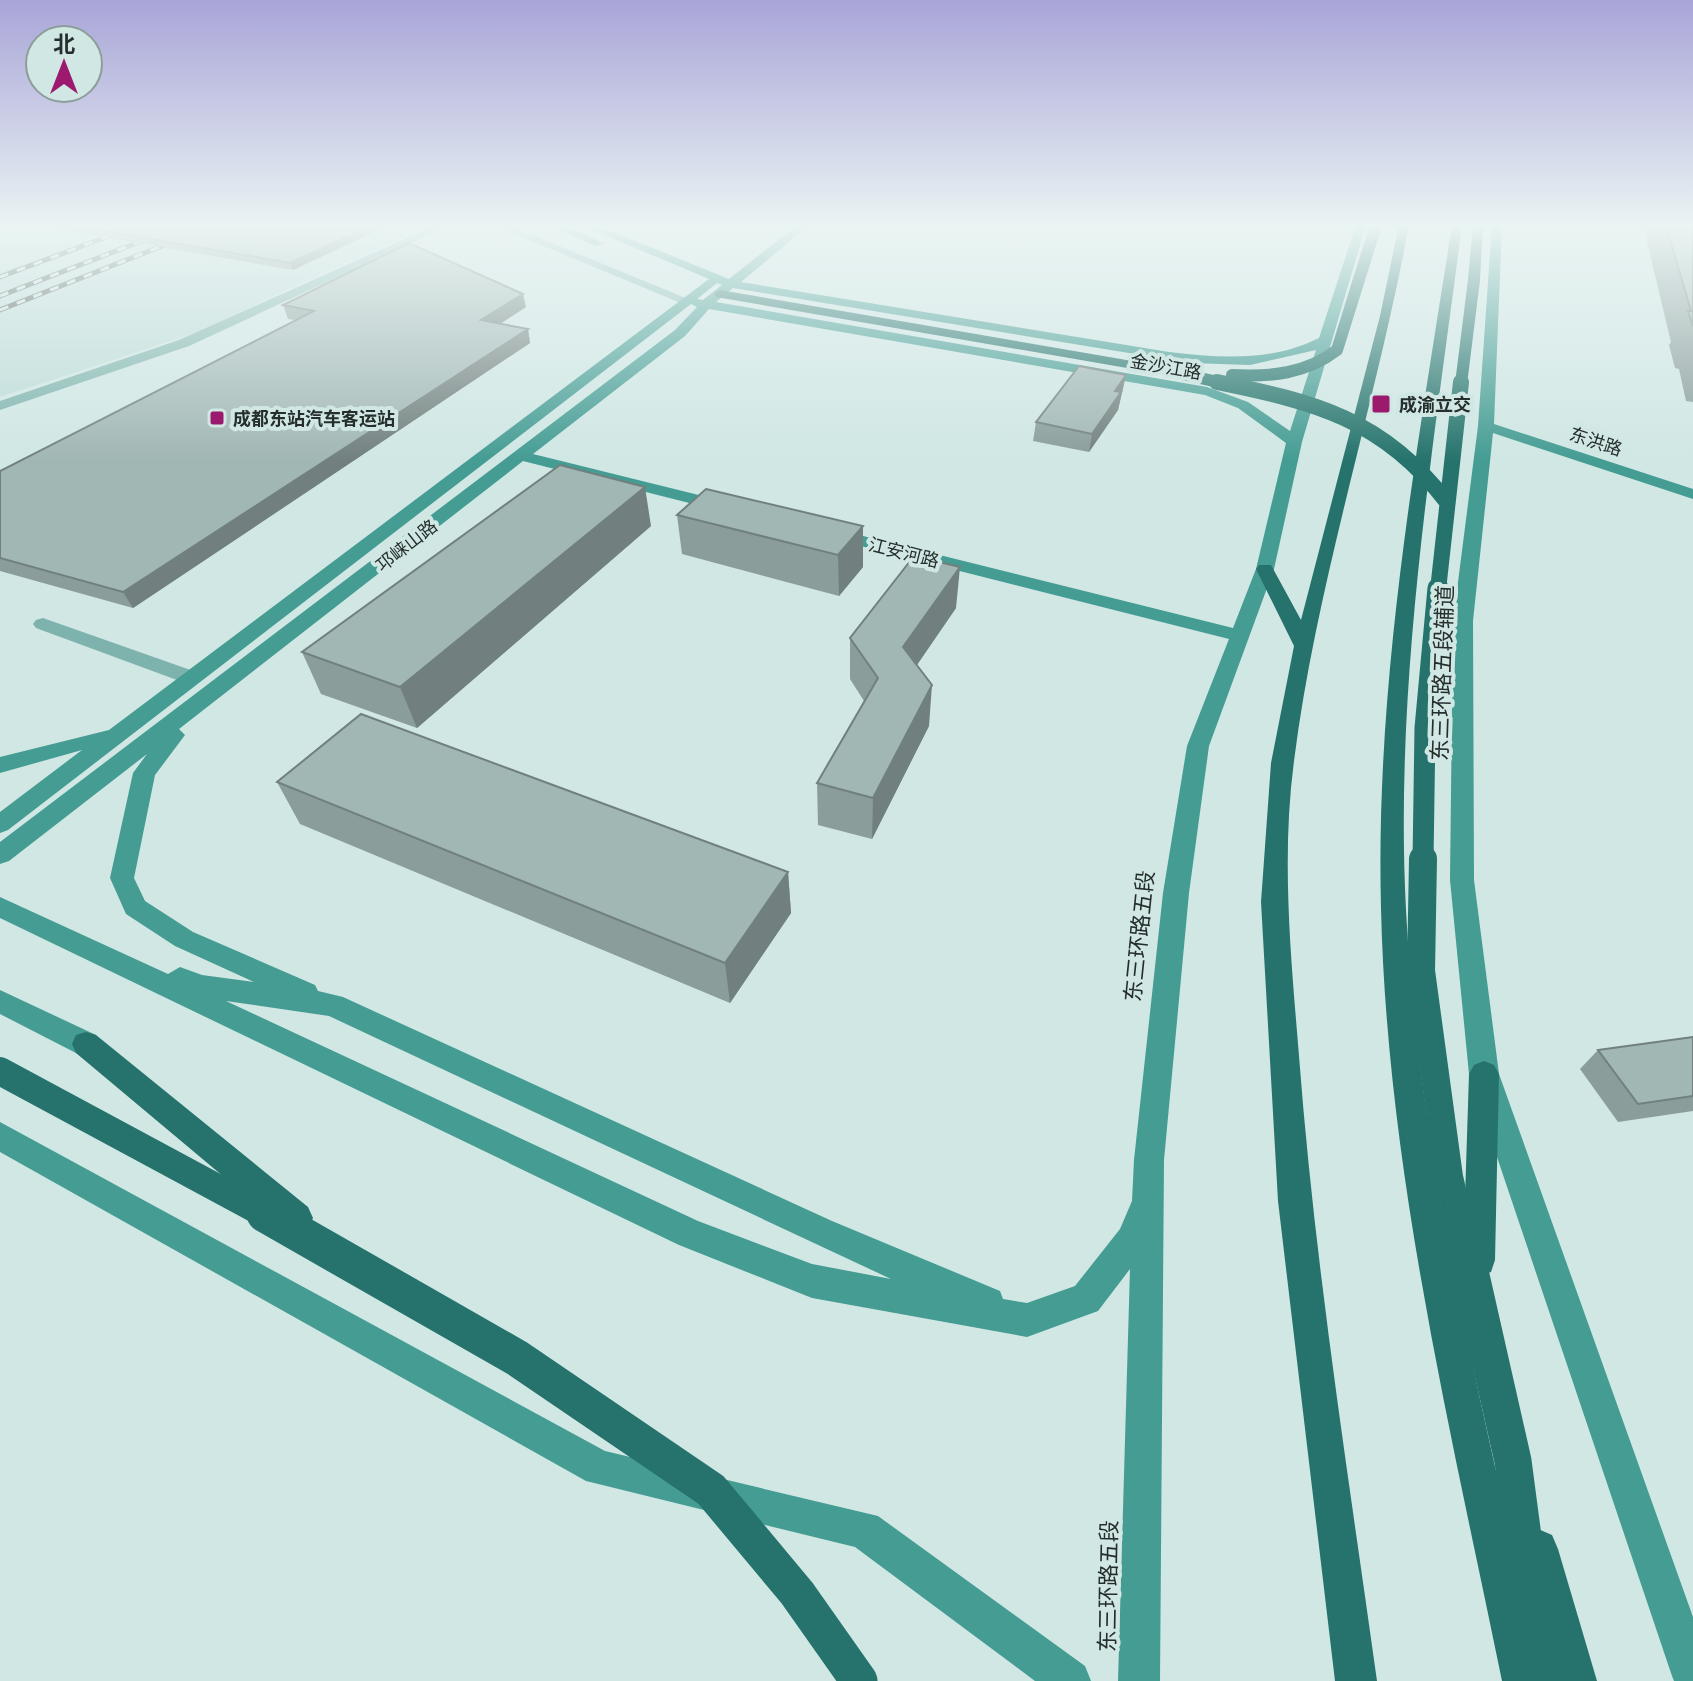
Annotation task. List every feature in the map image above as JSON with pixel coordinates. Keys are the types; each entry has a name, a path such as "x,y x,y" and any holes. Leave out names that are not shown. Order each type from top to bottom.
{"highway":[{"path":"785,303 898,327 1173,372 1299,400 1376,430 1433,481 1446,501"},
{"path":"1173,372 1262,375 1327,360 1342,341 1353,303"},
{"path":"1356,1681 1294,1201 1274,902 1282,763 1304,646 1388,303"},
{"path":"1446,303 1413,539 1391,796 1401,1023 1423,1204 1523,1681"},
{"path":"1472,303 1446,501 1425,728 1421,971 1449,1177 1513,1461 1576,1681"},
{"path":"1265,569 1304,646"},
{"path":"86,1044 357,1266"},
{"path":"0,1071 357,1266 517,1358 711,1490 797,1593 859,1681"},
{"path":"1474,1446 1484,1074"},
{"path":"1513,1461 1542,1681"}],"main road":[{"name":"邛崃山路","path":"0,824 621,355 684,303"},
{"name":"邛崃山路","path":"0,855 680,333 697,303"},
{"name":"金沙江路","path":"785,303 1207,391 1229,397 1262,415 1294,442"},
{"name":"金沙江路","path":"819,303 1222,362 1261,361 1294,354 1328,339"},
{"name":"东三环路五段","path":"1139,1681 1149,1160 1176,893 1198,746 1265,569 1294,442 1338,303"},
{"name":"东三环路五段辅道","path":"1484,1074 1462,864 1463,621 1486,426 1493,303"},
{"name":"东洪路","path":"1486,426 1693,494"},
{"path":"522,456 736,509"},
{"name":"江安河路","path":"812,529 1240,636"},
{"path":"199,704 144,773 122,878 135,907 184,939 821,1232 1027,1320"},
{"path":"0,765 62,751 124,731"},
{"path":"0,895 139,961 200,986 333,1005"},
{"path":"0,907 690,1234 812,1281 1027,1320 1086,1299 1135,1237 1149,1160"},
{"path":"0,1001 86,1044"},
{"path":"1484,1074 1693,1676"},
{"path":"0,1136 599,1468 864,1530 1070,1681"}],"street":[{"path":"0,406 184,343 271,303"},
{"path":"43,624 192,678"}],"shaded area":[{"path":"0,303 258,303 192,334 0,397"}],"building":[{"path":"508,303 481,320 528,329 123,592 0,558 0,471 314,311 283,305"},
{"path":"1689,303 1693,303 1693,326 1688,311 1691,311"},
{"path":"1079,366 1126,375 1115,391 1121,392 1092,434 1036,422"},
{"path":"560,465 645,487 400,687 302,652"},
{"path":"706,489 863,526 838,555 677,515"},
{"path":"914,556 960,567 903,647 932,685 873,798 817,783 878,678 850,638"},
{"path":"361,714 788,872 725,963 277,782"},
{"path":"1693,1037 1693,1096 1638,1104 1598,1050"}],"railway":[{"path":"0,310 17,303"}],"place":[{"name":"成渝立交","path":"1381,404"},
{"name":"成都东站汽车客运站","path":"217,418"}]}
